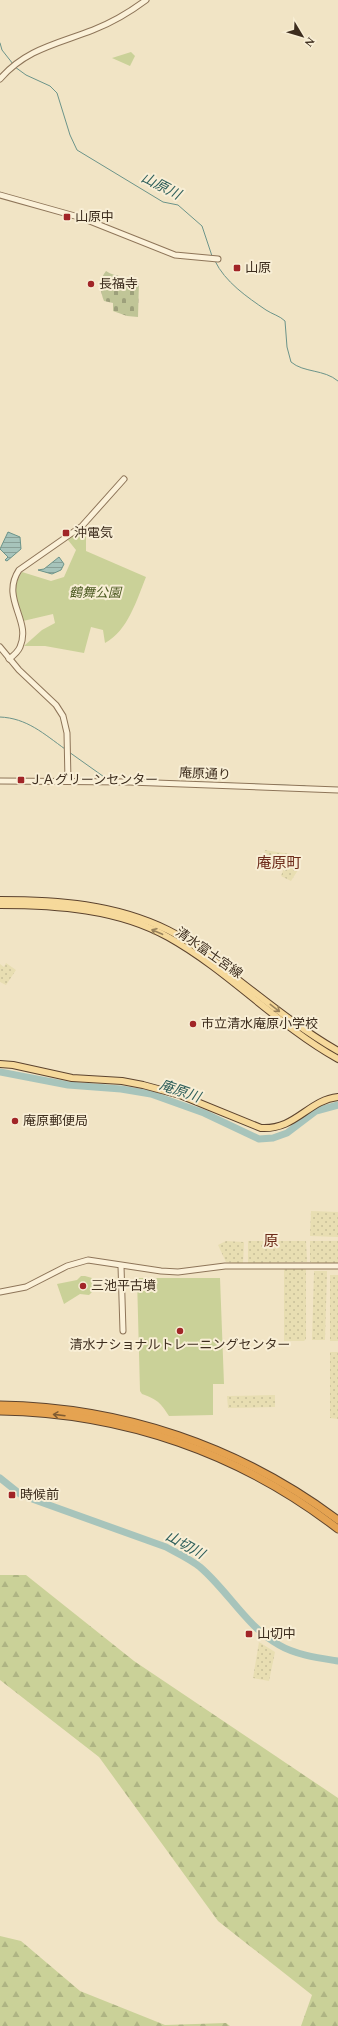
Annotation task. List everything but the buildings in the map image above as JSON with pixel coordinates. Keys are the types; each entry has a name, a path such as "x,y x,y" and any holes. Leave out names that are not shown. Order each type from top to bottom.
{"highway":[{"path":"0,1405 50,1407 85,1412 124,1419 186,1437 218,1450 268,1475 305,1497 338,1520"},
{"path":"0,1411 84,1418 136,1429 184,1443 216,1456 272,1484 338,1528"}],"main road":[{"name":"清水富士宮線","path":"0,900 51,901 89,905 112,910 162,928 197,948 302,1029 338,1051"},
{"name":"清水富士宮線","path":"0,905 77,909 105,914 129,921 167,936 222,974 289,1027 338,1058"},
{"path":"0,1064 72,1078 122,1081 143,1085 180,1095 261,1128 275,1128 289,1124 320,1103 338,1098"}],"street":[{"path":"0,79 18,61 29,54 52,44 94,30 146,0"},
{"path":"0,195 82,218 175,255 218,260"},
{"path":"9,659 19,649 22,641 22,636 10,597 10,584 13,576 19,570 82,526 124,479"},
{"path":"0,647 9,659 56,706 63,716 67,732 68,781"},
{"name":"庵原通り","path":"0,781 137,782 338,790"},
{"path":"0,1292 26,1287 79,1262 88,1260 121,1266 178,1272 225,1266 338,1266"},
{"path":"121,1266 123,1331"}],"shaded area":[{"path":"265,850 302,856 298,870 291,881 281,876 284,868 263,860"},
{"path":"6,963 16,970 6,985 0,982 0,964 4,967"},
{"path":"311,1211 338,1212 338,1237 310,1236"},
{"path":"226,1241 244,1242 243,1264 226,1262 218,1245"},
{"path":"248,1241 306,1241 307,1262 248,1263"},
{"path":"310,1241 338,1241 338,1263 310,1262"},
{"path":"304,1267 306,1269 306,1339 304,1341 284,1341 284,1269"},
{"path":"314,1271 327,1271 325,1340 312,1340"},
{"path":"330,1275 338,1275 338,1341 330,1341"},
{"path":"330,1352 338,1352 338,1419 330,1418"},
{"path":"275,1395 275,1407 228,1408 227,1396"},
{"path":"259,1642 275,1652 269,1681 253,1678"}],"green space":[{"path":"131,52 135,56 130,66 112,58"},
{"path":"106,271 114,275 139,281 138,317 127,316 113,311 113,303 104,301 101,285 102,278"},
{"name":"鶴舞公園","path":"86,526 86,551 146,577 131,614 120,631 105,643 103,630 91,627 84,653 45,646 24,646 42,630 55,623 53,614 23,621 15,598 14,587 22,572 51,581 64,577 76,550 68,540"},
{"path":"81,1276 92,1278 94,1283 93,1291 89,1295 80,1294 64,1304 57,1284 77,1280"},
{"name":"清水ナショナルトレーニングセンター","path":"137,1278 220,1278 224,1384 213,1384 213,1415 169,1416 158,1402 142,1394 140,1391"},
{"path":"0,1575 26,1575 134,1661 338,1798 338,2026 301,2026 312,1995 218,1921 99,1757 0,1680"},
{"path":"0,1936 21,1941 80,1991 165,2025 226,2023 230,2026 0,2026"}],"water":[{"path":"8,532 20,537 21,549 7,561 5,560 8,557 0,549"},
{"path":"59,557 64,564 61,570 52,574 38,570 44,569"}],"waterway":[{"name":"山原川","path":"0,43 2,50 13,64"},
{"name":"山原川","path":"15,67 26,75 50,86 57,93 70,135 77,150 163,202 178,205 202,226 212,256"},
{"name":"山原川","path":"215,261 219,269 237,288 251,300 285,321 287,347 291,362 302,368 332,377 338,381"},
{"path":"0,717 19,720 35,728 65,749"},
{"path":"69,752 107,779 305,786"},
{"name":"庵原川","path":"0,1072 68,1085 121,1089 151,1094 204,1113 259,1139 273,1138 287,1133 316,1111 338,1105"},
{"name":"山切川","path":"0,1478 20,1494 166,1547 179,1554 200,1567 220,1587 247,1619 267,1637 279,1645 293,1651 308,1656 338,1661"}],"place":[{"name":"山原中","path":"67,217"},
{"name":"山原","path":"237,268"},
{"name":"長福寺","path":"91,284"},
{"name":"沖電気","path":"66,533"},
{"name":"ＪＡグリーンセンター","path":"21,780"},
{"name":"市立清水庵原小学校","path":"193,1024"},
{"name":"庵原郵便局","path":"15,1121"},
{"name":"三池平古墳","path":"83,1286"},
{"name":"清水ナショナルトレーニングセンター","path":"180,1331"},
{"name":"時候前","path":"12,1495"},
{"name":"山切中","path":"249,1634"}],"district":[{"name":"庵原町","path":"279,863"},
{"name":"原","path":"271,1241"}]}
